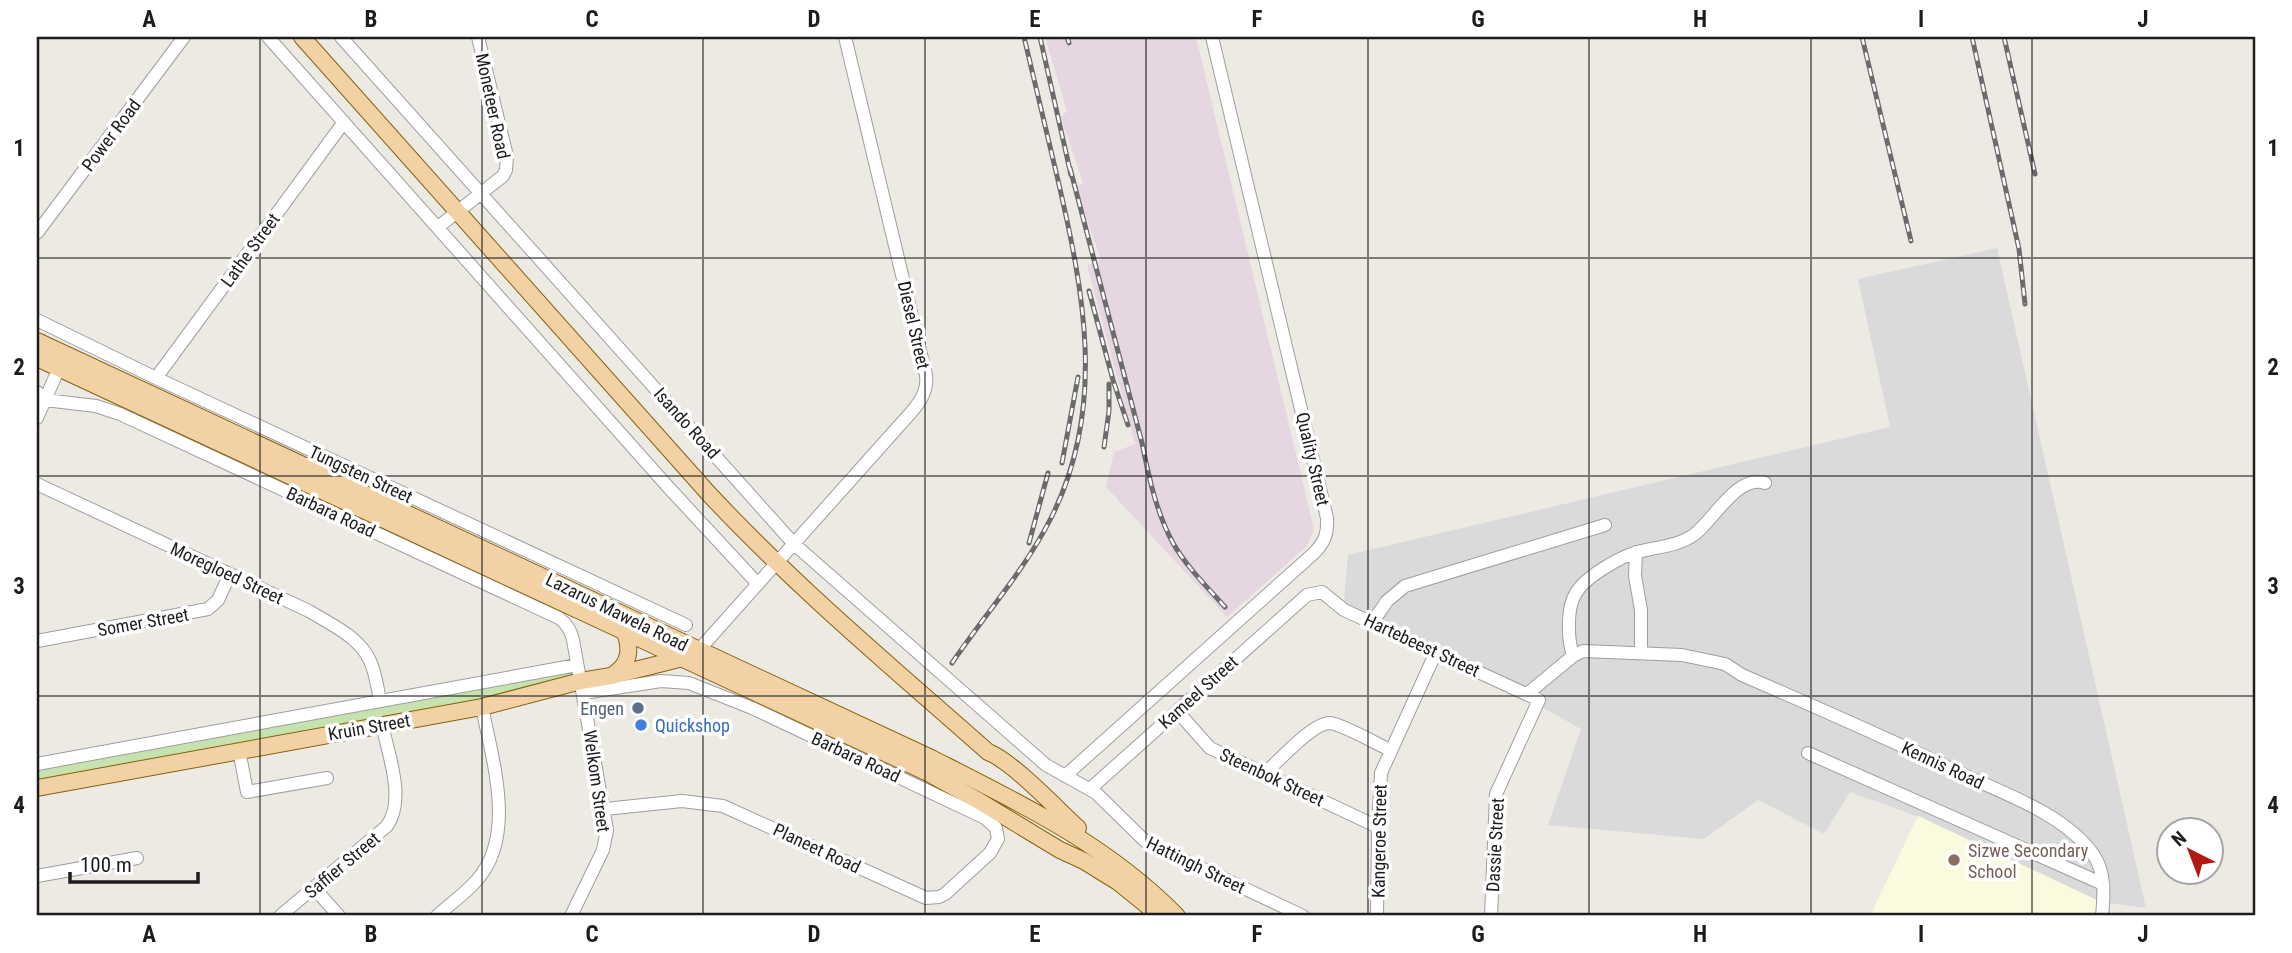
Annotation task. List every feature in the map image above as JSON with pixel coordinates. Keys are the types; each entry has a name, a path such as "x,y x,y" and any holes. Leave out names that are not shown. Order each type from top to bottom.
{"main road":[{"name":"Isando Road","path":"302,37 709,494 776,564 818,603 988,752 1031,808"},
{"path":"37,342 59,368"},
{"name":"Lazarus Mawela Road","path":"37,342 931,758 1031,808 1071,831 1111,859 1177,916"},
{"name":"Lazarus Mawela Road","path":"37,358 928,773 979,800 1060,850 1084,861 1118,882 1160,916"},
{"path":"611,676 628,658 625,632"},
{"name":"Kruin Street","path":"37,788 582,687 611,676 682,659 698,651"},
{"name":"Isando Road","path":"988,752 999,757 1030,783 1111,859"},
{"path":"1031,808 1084,861"}],"street":[{"name":"Power Road","path":"37,233 184,37"},
{"path":"268,37 669,488 758,584"},
{"name":"Isando Road","path":"341,37 794,544 1046,765 1065,776"},
{"name":"Moneteer Road","path":"438,227 503,176 508,163 478,37"},
{"name":"Diesel Street","path":"776,564 918,405 925,393 927,381 845,37"},
{"name":"Quality Street","path":"1065,776 1314,553 1327,534 1325,510 1212,37"},
{"name":"Lathe Street","path":"156,378 344,122"},
{"name":"Tungsten Street","path":"37,320 686,625"},
{"path":"37,418 41,396 59,368"},
{"name":"Barbara Road","path":"41,396 96,406 120,414 559,618 571,632 582,687 661,681 689,683 751,708 985,818 993,824 998,833"},
{"path":"1533,697 1573,656 1568,633 1576,592 1613,561 1636,552 1684,540 1695,534 1739,489 1751,481 1765,483"},
{"name":"Moregloed Street","path":"37,484 309,611 362,647 371,662 380,700"},
{"path":"1373,623 1387,601 1405,586 1605,525"},
{"path":"1636,552 1634,576 1641,610 1641,653"},
{"path":"698,651 776,564"},
{"name":"Somer Street","path":"37,641 208,609 218,600 230,574"},
{"name":"Hartebeest Street","path":"1307,595 1317,591 1324,593 1344,610 1533,697"},
{"name":"Kameel Street","path":"1090,789 1307,595"},
{"name":"Kennis Road","path":"1573,656 1594,650 1682,655 1725,664 1742,675 1872,731 2053,818 2073,832 2101,869 2102,916"},
{"name":"Kangeroe Street","path":"1377,916 1381,773 1436,652"},
{"name":"Kruin Street","path":"37,764 577,665"},
{"name":"Welkom Street","path":"571,916 603,850 607,830 582,687"},
{"name":"Dassie Street","path":"1491,916 1496,794 1533,697"},
{"path":"437,916 477,881 491,858 498,836 499,809 482,707"},
{"name":"Steenbok Street","path":"1177,711 1210,748 1378,827"},
{"path":"1265,773 1311,731 1328,723 1334,723 1390,750"},
{"name":"Saffier Street","path":"280,916 387,826 394,815 395,788 382,724"},
{"path":"239,750 247,792 327,778"},
{"path":"1808,753 2103,884"},
{"name":"Hattingh Street","path":"1065,776 1103,798 1146,842 1303,916"},
{"name":"Planeet Road","path":"605,809 682,801 723,806 926,898 939,897 959,882 996,846 998,833"},
{"path":"37,876 137,858"},
{"path":"315,889 339,916"}],"shaded area":[{"path":"1045,37 1196,37 1314,529 1307,546 1227,617 1106,487 1114,452 1135,444 1087,265 1101,260 1075,186 1083,183 1061,117 1067,111"},
{"path":"1997,248 2146,908 2101,902 1922,818 1850,792 1824,834 1758,800 1704,839 1548,825 1581,729 1533,702 1343,613 1348,555 1890,427 1858,279"},
{"name":"Sizwe Secondary School","path":"1918,816 2101,902 2094,916 1870,916"}],"green space":[{"path":"570,672 572,679 539,689 37,782 37,768"}],"railway":[{"path":"952,663 1017,574 1051,518 1068,476 1079,434 1085,392 1082,306 1075,263 1024,37"},
{"path":"1040,37 1071,175"},
{"path":"1067,37 1069,43"},
{"path":"1862,37 1911,241"},
{"path":"1972,37 2019,249 2025,304"},
{"path":"2004,37 2035,174"},
{"path":"1070,168 1158,507 1178,552 1225,607"},
{"path":"1089,291 1128,425"},
{"path":"1062,463 1078,377"},
{"path":"1104,447 1109,411 1109,384"},
{"path":"1029,543 1048,473"}],"place":[{"name":"Engen","path":"638,708"},
{"name":"Quickshop","path":"641,725"},
{"name":"Sizwe Secondary School","path":"1954,860"}]}
